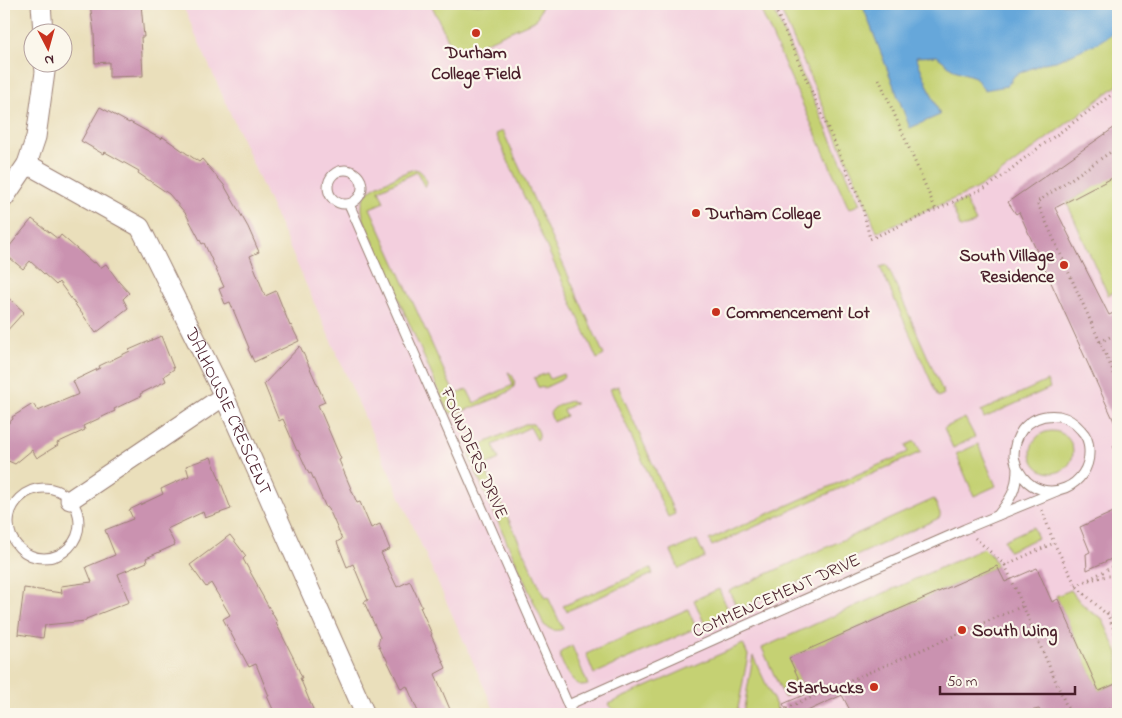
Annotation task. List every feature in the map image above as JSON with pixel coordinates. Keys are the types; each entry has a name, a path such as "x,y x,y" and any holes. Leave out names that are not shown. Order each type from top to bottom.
{"street":[{"path":"41,4 42,22"},
{"path":"4,198 28,164 36,138 45,72"},
{"name":"DALHOUSIE CRESCENT","path":"28,164 140,227 224,396 365,714"},
{"path":"70,500 224,396"}],"lane":[{"name":"FOUNDERS DRIVE","path":"349,204 572,714"},
{"name":"COMMENCEMENT DRIVE","path":"568,705 966,529 1069,487 1079,479 1086,469 1090,457 1089,445 1084,433 1076,424 1065,417 1053,415 1040,417 1029,423 1020,432 1015,443 1014,456 1017,468 1014,490 997,516"},
{"path":"1017,468 1023,478 1033,486 1057,491"},
{"path":"38,489 50,489 61,493 70,500 79,520 74,542 66,550 45,558 24,552 10,533 9,521 12,510 18,500 27,492 38,489"}],"path":[{"path":"773,4 862,205 870,238 987,187 1118,90"},
{"path":"878,79 936,210"},
{"path":"1118,147 1037,202 1118,382"},
{"path":"1100,342 1118,334"},
{"path":"1112,447 1118,446"},
{"path":"1039,499 1054,543 1076,586 1107,613 1118,618"},
{"path":"966,529 1005,565 1070,714"},
{"path":"1005,565 1054,543"},
{"path":"1076,586 1118,564"},
{"path":"1085,581 1118,576"},
{"path":"782,710 1023,606"},
{"path":"1107,613 1118,639"},
{"path":"1025,630 1032,627"},
{"path":"1094,714 1118,704"}],"shaded area":[{"name":"Durham College","path":"182,4 1118,4 1118,714 496,714"}],"green space":[{"name":"Durham College Field","path":"431,4 547,4 542,6 536,20 466,51 451,46"},
{"path":"758,4 771,4 860,204 849,209"},
{"path":"778,4 1118,4 1118,85 993,179 970,192 877,232"},
{"path":"503,131 604,355 597,359 496,134"},
{"path":"414,169 419,170 424,175 427,182 425,187 417,172 379,190 384,202 370,208 455,395 467,389 474,403 513,385 508,372 514,379 513,388 503,395 453,414 448,412 364,220 362,211 362,204 367,193 384,182"},
{"path":"1118,173 1118,290 1108,295 1067,203"},
{"path":"965,200 976,222 960,227 952,206"},
{"path":"887,265 944,394 938,397 880,267"},
{"path":"547,373 550,379 563,374 564,376 561,380 544,388 538,387 534,378"},
{"path":"1047,381 1050,388 984,418 981,411"},
{"path":"618,386 675,514 668,517 610,389"},
{"path":"571,401 576,403 563,410 566,416 553,422 550,413 554,408"},
{"path":"965,418 975,437 953,448 944,428"},
{"path":"525,424 533,424 536,427 539,434 537,440 530,427 493,445 499,459 484,466 545,598 548,597 563,629 558,630 544,625 470,459 470,453 474,448"},
{"path":"1056,431 1064,434 1070,440 1073,452 1070,464 1064,470 1048,473 1040,470 1034,464 1031,448 1034,440 1040,434"},
{"path":"915,441 921,452 712,546 709,540 908,452 906,445"},
{"path":"978,444 996,486 974,496 956,454"},
{"path":"934,499 940,513 940,517 937,519 738,610 729,591"},
{"path":"1033,527 1038,538 1009,551 1004,540"},
{"path":"697,540 705,557 679,569 671,551"},
{"path":"984,548 992,556 997,566 790,658 803,688 784,697 762,648"},
{"path":"651,568 653,574 567,611 563,606"},
{"path":"719,589 730,614 705,625 694,600"},
{"path":"1071,590 1091,612 1102,618 1118,653 1118,686 1117,683 1099,691 1056,596"},
{"path":"688,609 696,628 594,674 586,654"},
{"path":"743,644 748,655 737,714 621,714 608,704"},
{"path":"572,646 588,685 581,686 577,684 568,674 563,664 561,652"},
{"path":"753,656 780,714 743,714"}],"water":[{"path":"862,4 1031,6 1035,4 1103,4 1116,14 1116,31 1099,42 1056,61 1044,63 1015,75 1007,86 984,90 975,77 954,70 937,56 916,57 940,115 910,128"}],"building":[{"path":"90,4 141,4 144,37 141,37 143,76 109,77 109,62 95,63 94,33"},
{"path":"100,107 161,139 163,137 199,162 202,159 224,185 248,227 259,252 250,256 265,296 276,291 290,326 299,341 254,362 230,302 225,304 219,289 224,287 204,243 202,244 186,214 169,194 138,173 139,171 81,141"},
{"name":"South Village Residence","path":"1118,125 1118,175 1055,208 1109,315 1118,311 1118,430 1019,212 1016,214 1008,202"},
{"path":"32,219 58,239 61,235 100,268 106,264 129,293 123,299 128,308 96,333 59,282 56,285 30,261 23,269 4,253"},
{"path":"4,294 24,312 4,334"},
{"path":"161,336 174,369 164,376 166,381 114,409 115,411 83,426 85,430 57,443 58,445 37,458 32,450 15,464 4,459 4,427 13,419 12,417 33,404 38,411 79,394 73,381 100,368 99,366 129,350"},
{"path":"300,346 325,402 318,405 357,503 360,502 371,528 380,524 390,549 381,553 397,587 410,581 422,607 420,607 446,668 435,674 452,714 419,714 407,686 401,689 378,644 380,637 364,602 368,600 353,564 347,567 337,542 342,539 328,507 326,508 311,473 309,474 297,451 283,419 279,421 264,384"},
{"path":"211,457 231,509 205,518 203,512 167,529 175,545 146,558 147,562 118,574 129,602 86,619 86,621 45,625 43,638 18,634 24,588 62,593 61,586 92,582 86,567 115,555 105,530 133,519 129,510 163,494 161,489 189,476 186,466"},
{"path":"1118,510 1118,556 1087,570 1086,554 1090,552 1080,527"},
{"path":"230,535 246,556 243,559 277,622 302,678 300,678 315,714 275,714 256,664 249,667 223,619 230,615 211,583 206,587 190,565"},
{"name":"South Wing","path":"997,566 1005,582 1037,568 1052,602 1058,599 1099,691 1118,683 1118,714 1042,714 1039,709 1017,714 867,714 864,709 852,714 842,695 801,714 789,714 783,704 806,694 789,658"}],"place":[{"name":"Durham College Field","path":"476,33"},
{"name":"Durham College","path":"696,213"},
{"name":"South Village Residence","path":"1064,265"},
{"name":"Commencement Lot","path":"716,312"},
{"name":"South Wing","path":"962,630"},
{"name":"Starbucks","path":"874,687"}]}
